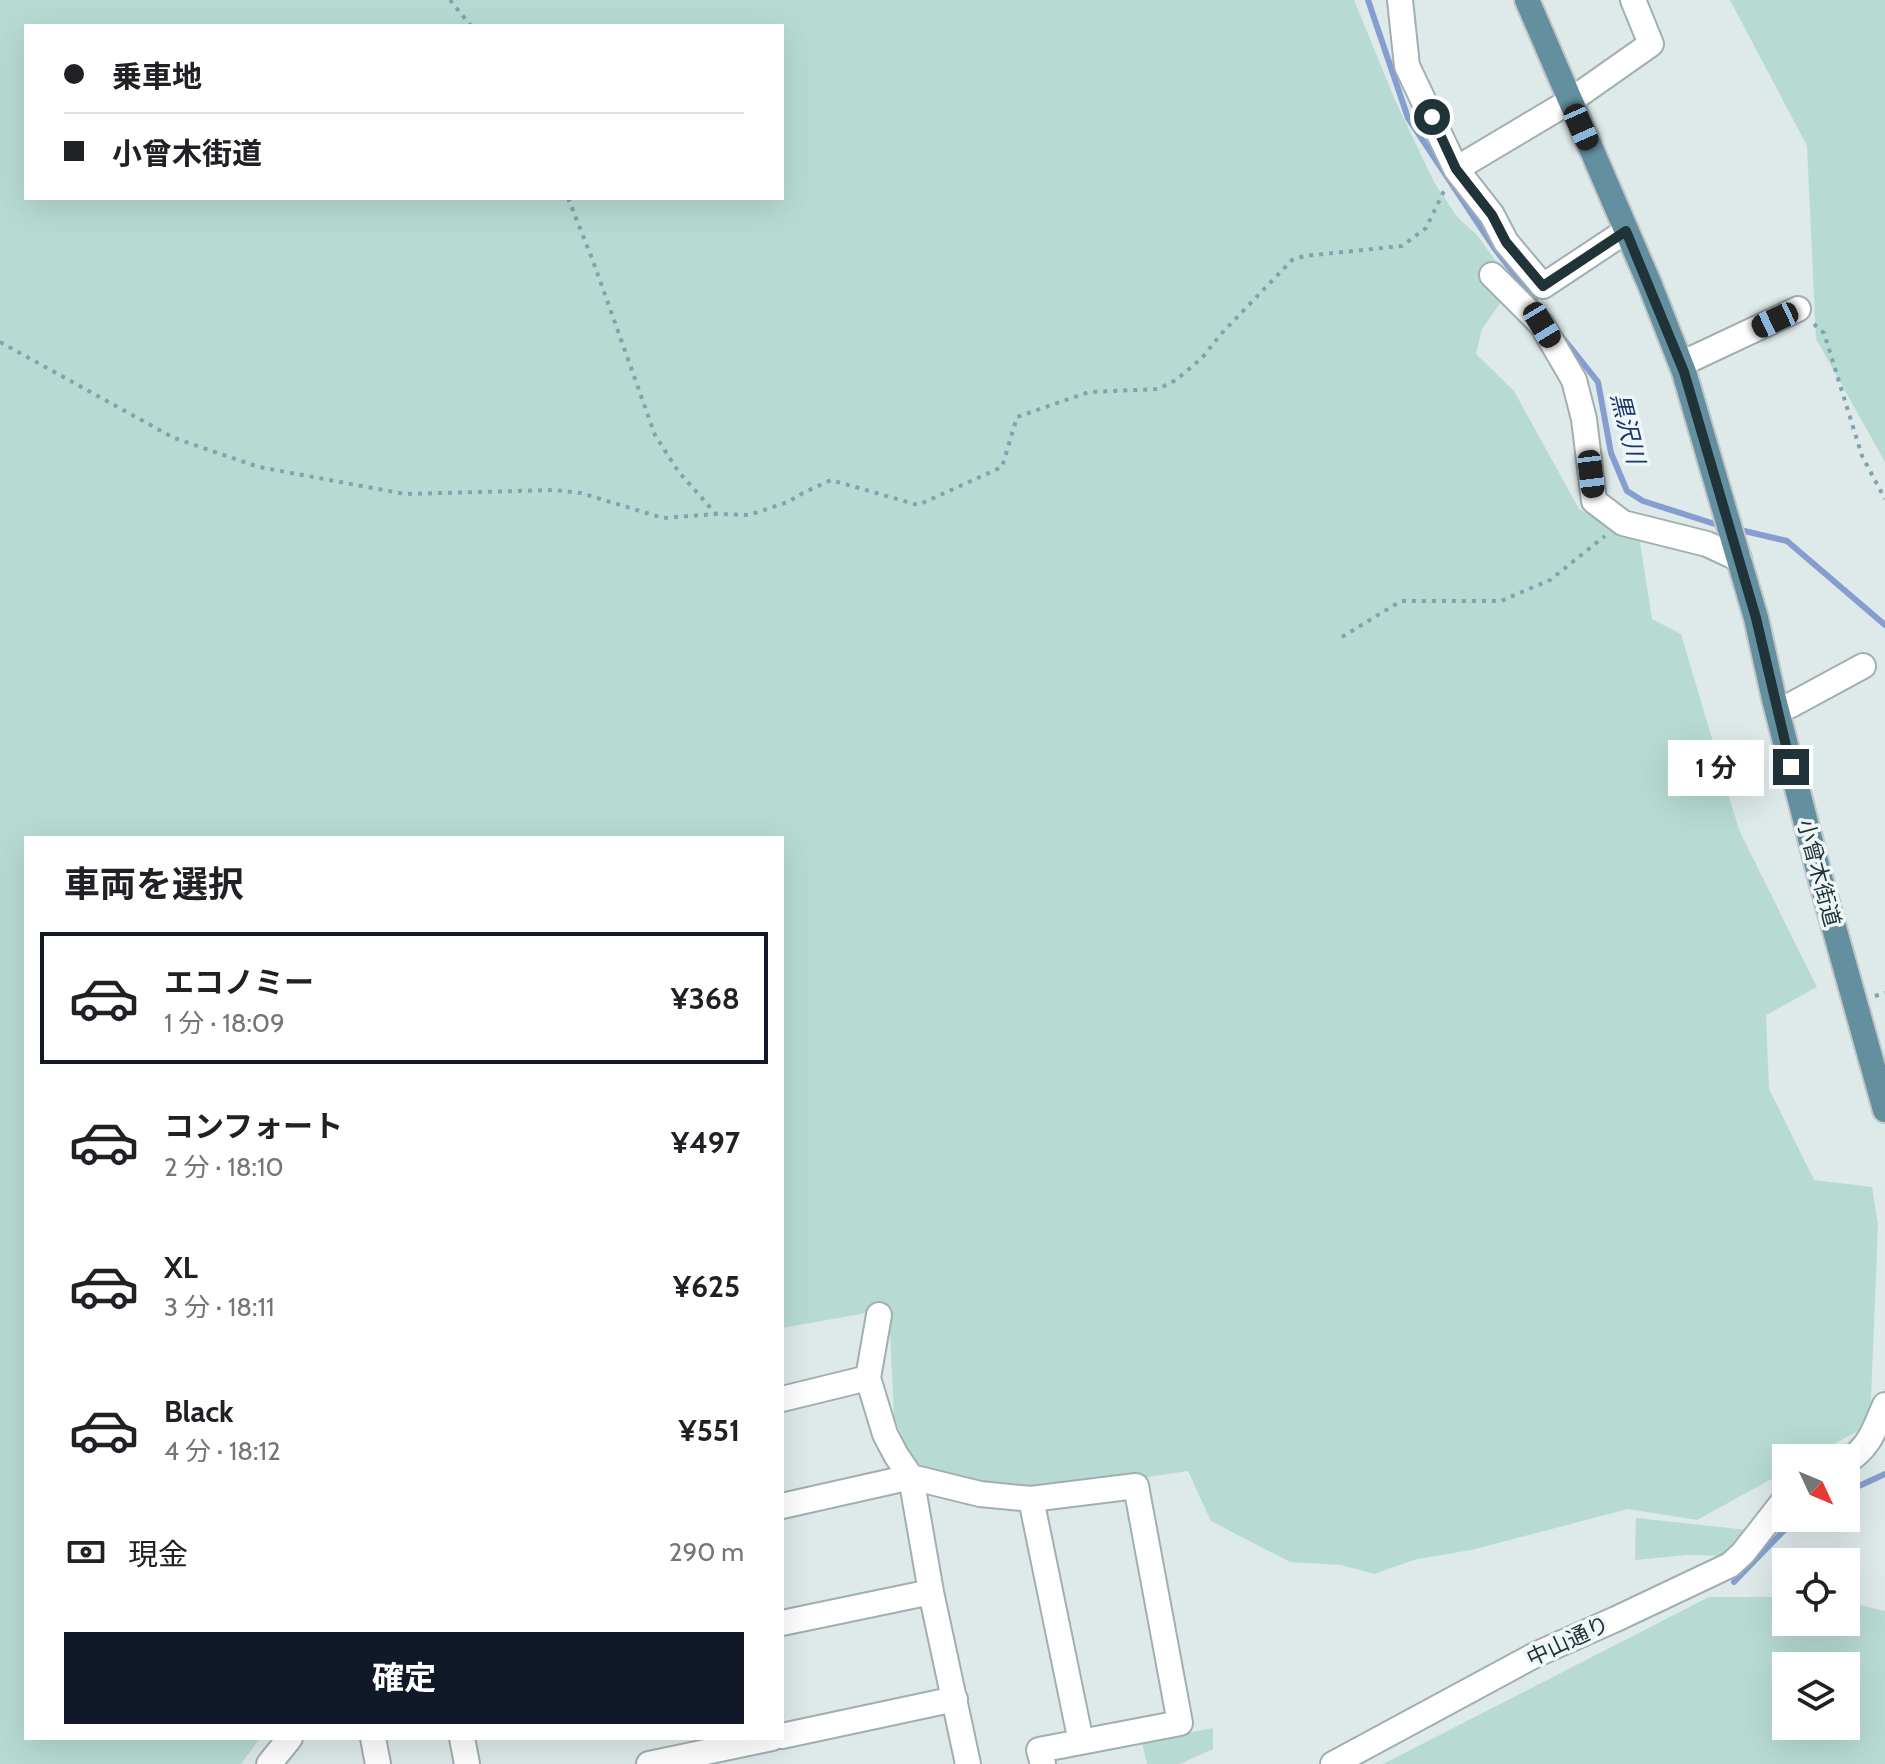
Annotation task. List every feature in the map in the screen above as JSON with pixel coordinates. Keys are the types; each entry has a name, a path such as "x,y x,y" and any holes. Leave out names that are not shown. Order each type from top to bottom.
{"main road":[{"path":"1527,0 1681,364"},
{"name":"小曾木街道","path":"1681,364 1756,618 1821,881 1885,1110"}],"street":[{"path":"1400,0 1407,66 1456,169 1492,215 1506,242 1543,286 1626,231"},
{"path":"1456,169 1570,101 1651,44 1633,0"},
{"path":"1492,275 1542,325 1574,380 1584,419 1594,501 1623,523 1736,551"},
{"path":"1681,364 1798,309"},
{"path":"1777,710 1863,666"},
{"path":"879,1315 868,1378 885,1434 911,1477 931,1592 968,1764"},
{"path":"784,1399 868,1378"},
{"path":"1860,1450 1873,1436 1885,1405"},
{"path":"1860,1458 1885,1458"},
{"path":"784,1506 911,1477 980,1494 1031,1499 1136,1486 1180,1723 1039,1750 1043,1764"},
{"path":"1031,1499 1081,1742"},
{"name":"中山通り","path":"1333,1764 1535,1655 1730,1565 1772,1516"},
{"path":"784,1623 931,1592"},
{"path":"784,1736 955,1699"},
{"path":"373,1740 378,1764"},
{"path":"462,1740 467,1764"},
{"path":"649,1764 763,1740"}],"path":[{"path":"450,0 469,24"},
{"path":"0,342 174,438 259,467 405,494 554,490 581,493 663,518 749,515 788,502 831,480 918,505 1002,467 1017,417 1089,392 1158,389 1176,380 1202,358 1292,260 1304,256 1402,246 1426,228 1443,194"},
{"path":"569,200 655,435 678,471 716,514"},
{"path":"1798,309 1824,333 1862,456 1885,499"},
{"path":"1342,637 1401,601 1501,601 1550,580 1623,523"}],"green space":[{"path":"0,0 1354,0 1395,100 1434,182 1458,218 1477,235 1513,285 1482,329 1476,354 1514,391 1579,509 1640,542 1652,619 1681,634 1739,830 1817,987 1766,1015 1769,1089 1814,1180 1872,1187 1878,1224 1870,1424 1834,1444 1772,1444 1772,1479 1697,1520 1628,1509 1471,1550 1417,1559 1374,1574 1341,1565 1290,1562 1211,1521 1188,1471 1079,1487 1014,1487 954,1481 913,1461 894,1418 889,1309 784,1328 784,836 24,836 24,1740 259,1740 241,1764 0,1764"},
{"path":"1730,0 1885,0 1885,462 1816,339 1807,146"},
{"path":"1636,1518 1748,1530 1727,1556 1687,1555 1635,1560"},
{"path":"1709,1597 1772,1597 1772,1636 1860,1636 1860,1605 1885,1611 1885,1764 1383,1764"},
{"path":"1213,1728 1213,1749 1180,1764 1147,1764 1142,1742"}],"waterway":[{"name":"黒沢川","path":"1368,0 1408,118 1495,249 1538,305"},
{"name":"黒沢川","path":"1559,333 1598,382 1611,453 1627,491 1643,501 1721,526"},
{"name":"黒沢川","path":"1736,529 1787,541 1885,625"},
{"path":"1860,1486 1885,1474"},
{"path":"1734,1582 1782,1532"}],"route":[{"path":"1432,117 1456,169 1492,215 1506,242 1543,286 1626,231 1684,372 1756,618 1791,767"}]}
